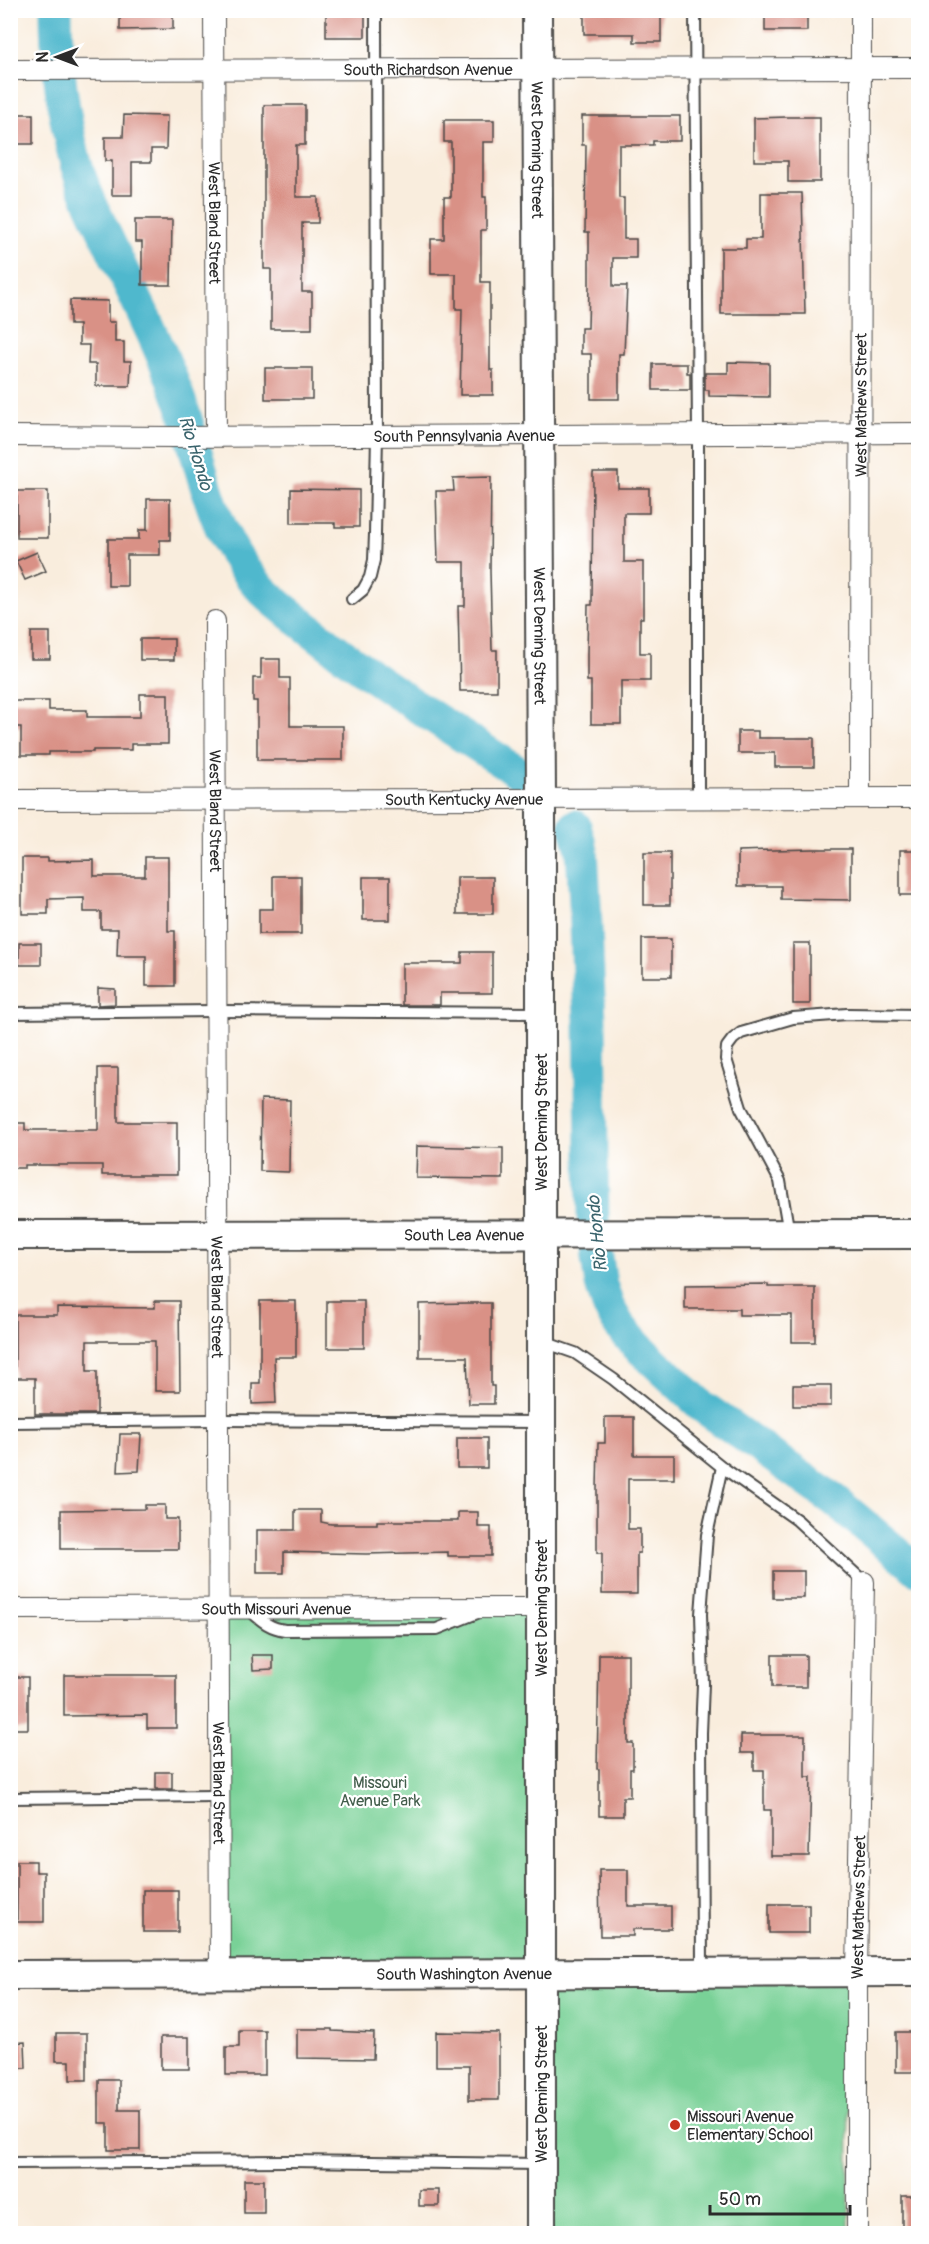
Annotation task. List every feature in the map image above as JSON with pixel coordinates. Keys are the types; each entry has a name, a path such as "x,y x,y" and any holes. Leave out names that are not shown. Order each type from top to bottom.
{"street":[{"name":"West Bland Street","path":"214,10 216,436"},
{"name":"West Deming Street","path":"537,10 541,799 541,2234"},
{"name":"West Mathews Street","path":"860,798 861,10"},
{"name":"South Richardson Avenue","path":"10,70 918,68"},
{"name":"South Pennsylvania Avenue","path":"10,436 918,433"},
{"name":"West Bland Street","path":"215,621 220,1974"},
{"name":"South Kentucky Avenue","path":"10,800 918,798"},
{"name":"South Lea Avenue","path":"10,1235 918,1234"},
{"name":"West Mathews Street","path":"857,2234 857,1972 864,1582"},
{"name":"South Missouri Avenue","path":"10,1609 541,1608"},
{"name":"South Washington Avenue","path":"10,1975 918,1972"}],"lane":[{"path":"352,599 367,584 374,560 377,435 378,69 376,10"},
{"path":"695,10 698,799"},
{"path":"10,1013 216,1011 541,1013"},
{"path":"789,1234 780,1181 741,1108 726,1059 727,1047 741,1033 792,1018 847,1014 918,1015"},
{"path":"541,1341 575,1353 594,1366 722,1467 797,1520 864,1582"},
{"path":"10,1422 218,1420 541,1422"},
{"path":"702,1973 701,1733 703,1684 701,1614 707,1535 722,1467"},
{"path":"10,1798 219,1796"},
{"path":"10,2163 299,2161 541,2164"}],"green space":[{"name":"Missouri Avenue Park","path":"219,1608 541,1608 541,1974 220,1974"},
{"path":"848,1981 849,2233 550,2233 549,1982"}],"building":[{"path":"120,10 173,10 173,29 120,30"},
{"path":"326,10 365,10 365,37 326,37"},
{"path":"584,10 661,10 661,42 634,42 634,34 584,34"},
{"path":"765,10 807,10 807,31 765,31"},
{"path":"264,105 305,105 305,145 296,145 296,197 318,197 318,223 302,223 302,292 312,292 312,329 271,329 271,269 264,269"},
{"path":"14,114 33,114 33,144 14,144"},
{"path":"124,115 167,116 166,149 151,149 151,162 132,162 132,195 112,195 112,161 105,161 105,137 123,137"},
{"path":"582,116 680,116 680,141 653,141 653,145 619,145 619,198 624,198 624,239 636,239 636,258 613,258 613,286 627,286 624,354 619,354 619,399 591,399 591,354 581,354 581,328 588,328 589,286 589,232 585,232 586,145 582,145"},
{"path":"820,117 820,182 788,182 788,161 754,161 754,118"},
{"path":"444,120 494,120 494,142 483,142 483,197 486,197 486,230 481,230 481,282 490,282 490,370 493,370 493,395 460,395 462,309 456,309 456,274 431,274 431,239 444,239 444,197 451,197 451,142 444,142"},
{"path":"761,193 802,193 805,314 721,314 721,248 746,248 746,239 761,239"},
{"path":"135,220 172,220 171,285 142,285 142,242 135,242"},
{"path":"70,300 108,301 108,322 115,322 115,342 124,342 124,361 131,361 130,386 96,386 96,364 88,364 89,345 79,345 79,325 70,325"},
{"path":"728,362 769,363 769,397 709,396 709,390 705,390 705,373 728,373"},
{"path":"653,364 687,364 687,373 690,373 690,390 653,390"},
{"path":"265,368 312,368 312,399 265,399"},
{"path":"593,472 618,472 618,488 649,488 649,513 624,513 624,562 643,562 643,618 640,618 640,653 650,653 650,681 621,681 621,724 591,724 591,681 587,681 587,653 588,605 592,605"},
{"path":"491,477 492,650 497,650 497,691 460,691 458,606 465,606 465,562 438,562 436,491 454,491 453,478"},
{"path":"291,489 359,490 359,527 335,527 335,523 291,523"},
{"path":"17,491 48,491 48,538 17,538"},
{"path":"147,499 170,499 170,540 160,540 160,555 127,555 127,586 108,586 108,539 139,539 139,530 147,530"},
{"path":"37,552 46,571 25,580 16,561"},
{"path":"31,632 50,632 50,659 31,659"},
{"path":"140,639 174,639 174,660 140,660"},
{"path":"261,659 280,659 280,678 290,678 290,726 343,726 343,760 257,760 257,701 253,701 253,678 261,678"},
{"path":"140,694 168,694 168,744 131,744 131,750 21,755 21,727 10,727 10,701 49,701 49,710 87,710 87,717 140,717"},
{"path":"738,731 758,731 758,738 814,738 814,767 775,767 775,753 738,753"},
{"path":"851,849 851,900 781,899 781,886 738,886 738,851"},
{"path":"900,850 918,850 918,895 900,895"},
{"path":"644,853 670,853 670,905 644,905"},
{"path":"145,857 168,857 168,931 175,931 175,986 146,986 146,956 117,956 118,929 101,929 101,912 84,912 84,898 48,899 48,914 22,914 22,858 48,858 48,861 94,860 94,876 145,876"},
{"path":"273,876 301,876 301,934 259,934 259,909 273,909"},
{"path":"363,877 390,877 390,920 363,920"},
{"path":"457,877 493,877 493,914 457,914"},
{"path":"642,939 671,939 671,977 642,977"},
{"path":"19,943 41,943 41,965 19,965"},
{"path":"793,943 810,943 810,1004 793,1004"},
{"path":"462,952 492,952 492,993 440,993 440,1005 402,1005 402,963 462,963"},
{"path":"98,988 115,989 115,1004 98,1005"},
{"path":"98,1068 118,1068 118,1122 177,1122 177,1175 102,1175 102,1165 25,1165 25,1168 10,1168 10,1123 25,1123 25,1130 98,1130"},
{"path":"261,1099 290,1100 289,1172 260,1171"},
{"path":"417,1146 503,1148 503,1179 416,1178"},
{"path":"768,1284 768,1287 815,1287 815,1342 792,1342 792,1315 739,1315 739,1309 685,1309 685,1285"},
{"path":"155,1301 179,1301 180,1391 155,1391 155,1341 87,1341 87,1371 97,1371 97,1414 35,1414 35,1378 15,1378 15,1315 57,1315 57,1307 155,1308"},
{"path":"260,1301 296,1301 296,1357 274,1357 276,1403 252,1404 252,1383 260,1383"},
{"path":"327,1301 364,1301 364,1348 327,1348"},
{"path":"491,1303 491,1386 494,1386 494,1404 469,1404 467,1357 419,1357 419,1304"},
{"path":"793,1385 831,1385 831,1406 793,1406"},
{"path":"605,1417 634,1417 634,1455 674,1455 674,1479 628,1479 628,1529 640,1529 640,1553 637,1553 637,1594 602,1594 602,1553 597,1553 597,1489 598,1443 605,1443"},
{"path":"120,1434 141,1434 139,1471 118,1472"},
{"path":"457,1438 487,1438 487,1468 457,1468"},
{"path":"145,1505 165,1505 165,1519 178,1519 178,1549 61,1549 61,1510 145,1509"},
{"path":"295,1510 321,1510 321,1522 331,1524 377,1524 377,1521 458,1521 458,1512 478,1512 478,1527 491,1527 491,1556 448,1556 448,1552 366,1554 284,1552 284,1573 257,1573 257,1530 295,1530"},
{"path":"773,1571 804,1571 804,1598 773,1598"},
{"path":"599,1654 628,1654 628,1743 633,1743 633,1769 630,1769 630,1797 623,1797 623,1816 599,1816 599,1769 597,1769"},
{"path":"252,1655 273,1655 273,1669 253,1670"},
{"path":"772,1655 806,1655 806,1687 772,1687"},
{"path":"64,1675 176,1675 176,1728 147,1728 147,1715 64,1716"},
{"path":"10,1677 28,1677 28,1729 10,1729"},
{"path":"741,1735 805,1735 805,1777 811,1777 809,1856 771,1856 771,1810 764,1810 764,1770 754,1770 754,1753 741,1753"},
{"path":"156,1772 172,1772 172,1789 156,1789"},
{"path":"17,1861 36,1861 36,1872 44,1872 44,1922 17,1922"},
{"path":"599,1870 628,1870 628,1906 671,1906 671,1929 633,1929 633,1936 600,1936"},
{"path":"143,1890 178,1890 178,1932 143,1932"},
{"path":"769,1904 809,1904 809,1933 769,1933"},
{"path":"297,2029 332,2029 332,2031 374,2033 373,2059 297,2058"},
{"path":"239,2030 265,2030 265,2075 226,2075 226,2047 239,2047"},
{"path":"436,2032 499,2033 499,2100 469,2100 469,2066 436,2066"},
{"path":"896,2032 918,2032 918,2072 896,2072"},
{"path":"56,2033 87,2033 87,2080 70,2080 70,2061 56,2061"},
{"path":"161,2037 189,2037 189,2069 161,2069"},
{"path":"25,2042 26,2068 10,2069 10,2043"},
{"path":"99,2080 119,2080 119,2110 140,2110 140,2150 108,2150 108,2123 99,2123"},
{"path":"244,2180 264,2180 264,2213 244,2213"},
{"path":"419,2190 439,2190 439,2206 419,2206"},
{"path":"902,2196 918,2196 918,2227 902,2227"}],"waterway":[{"name":"Rio Hondo","path":"56,10 61,88 67,127 79,174 164,361 188,424 217,519 227,541 255,582 284,609 365,671 518,772"},
{"name":"Rio Hondo","path":"575,826 582,850 585,903 590,1021 593,1218 601,1284 608,1306 619,1325 637,1346 703,1407 834,1500 918,1570"}],"place":[{"name":"Missouri Avenue Elementary School","path":"675,2125"}]}
